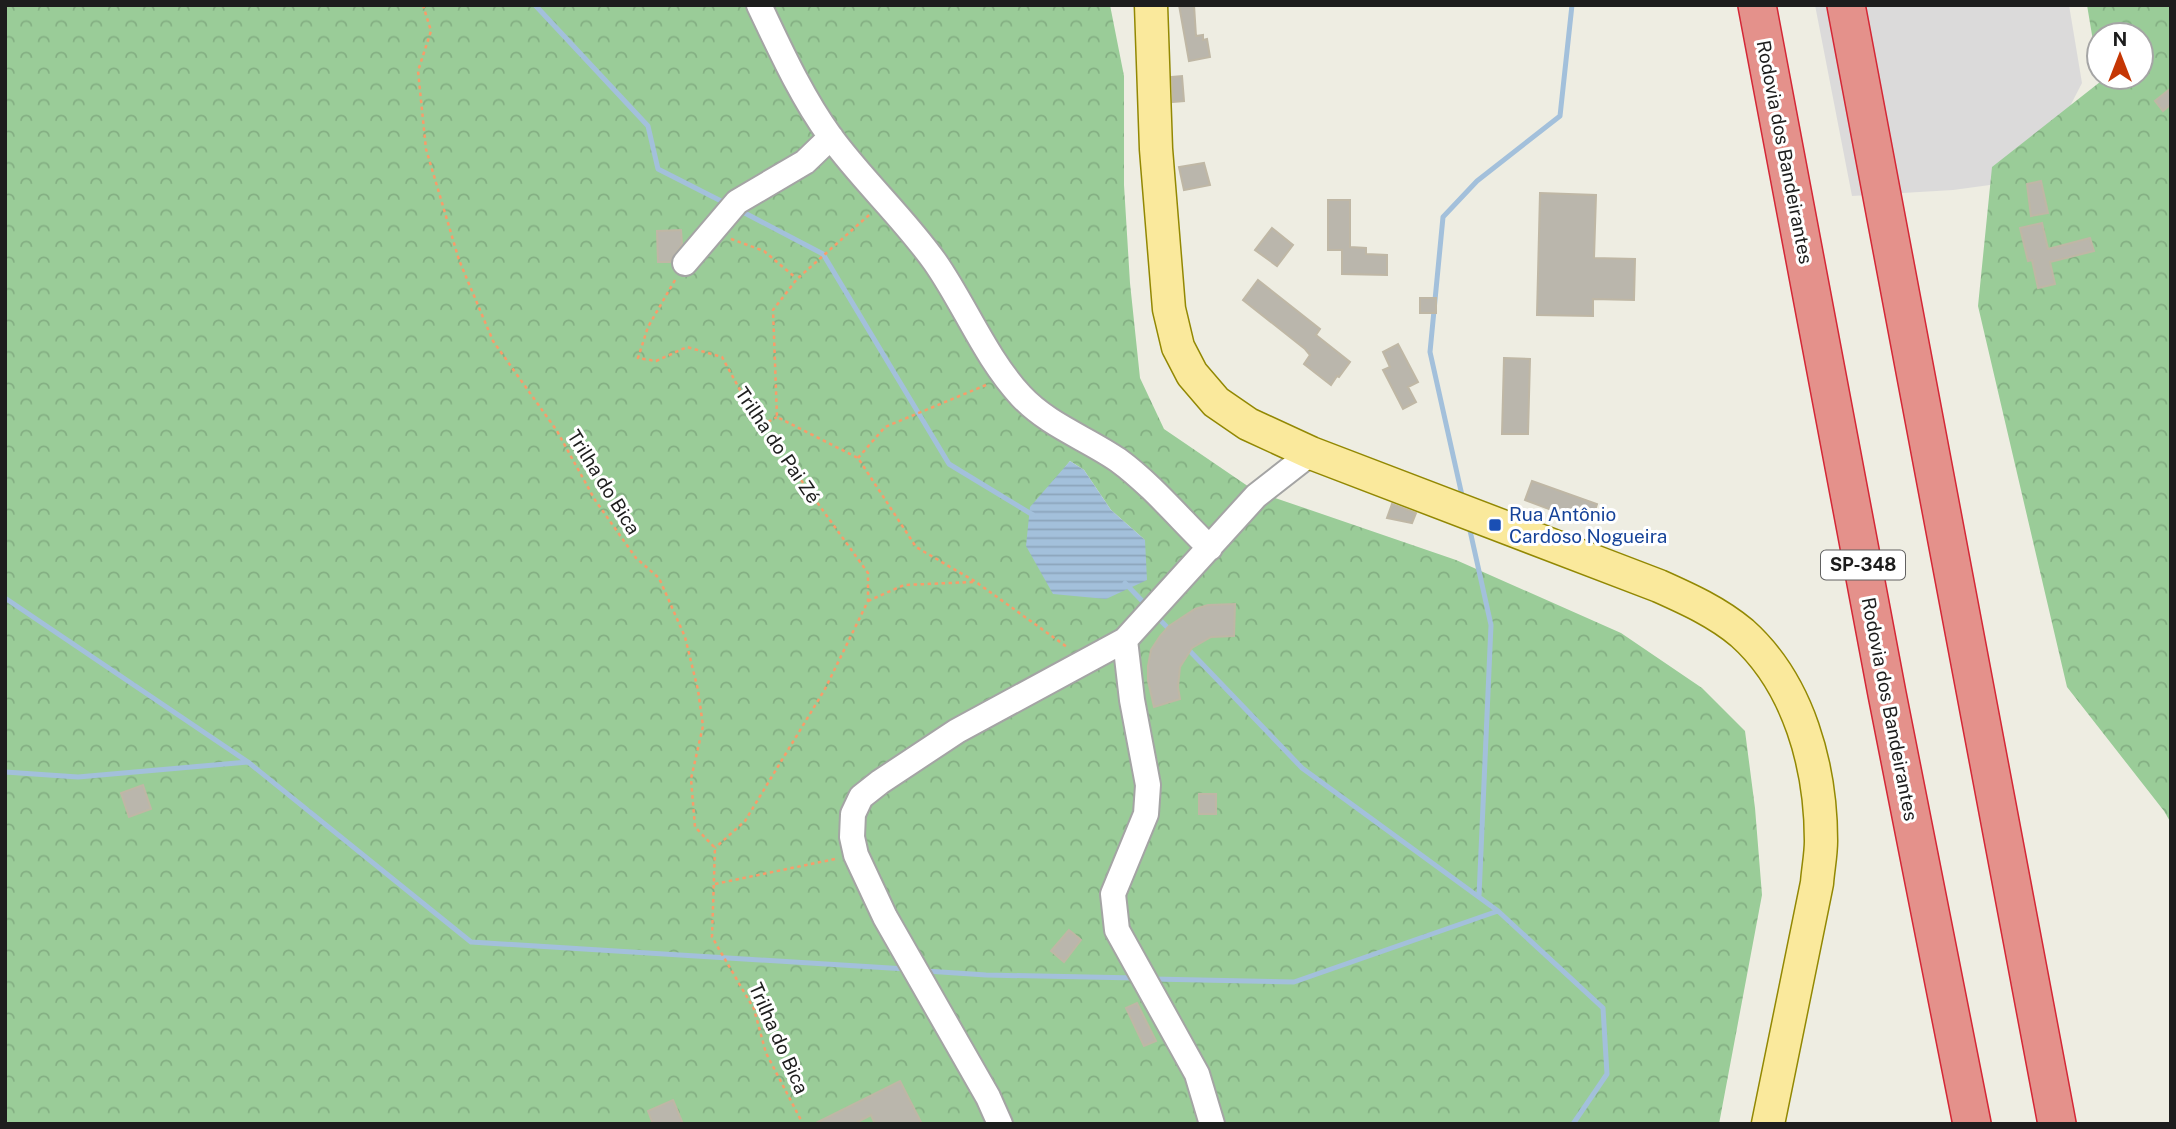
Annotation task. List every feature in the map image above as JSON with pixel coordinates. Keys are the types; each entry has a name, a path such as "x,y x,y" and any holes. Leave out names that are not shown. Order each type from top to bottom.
{"highway":[{"name":"Rodovia dos Bandeirantes","path":"1757,5 1887,694 1972,1124"},
{"path":"1846,5 2057,1124"}],"main road":[{"path":"1151,5 1158,175 1169,309 1178,347 1192,374 1216,401 1248,424 1311,453 1659,586 1705,608 1741,633 1769,661 1787,692 1808,741 1819,795 1821,843 1816,883 1768,1124"}],"street":[{"path":"759,5 781,52 831,137 916,234 1021,396 1044,416 1139,476 1210,548"},
{"path":"685,263 737,202 805,162 831,137"},
{"path":"1000,1124 988,1097 885,917 856,855 852,837 853,814 862,797 880,782 957,731 1125,640 1256,496 1311,453"},
{"path":"1125,640 1132,700 1148,785 1146,814 1113,894 1115,921 1117,930 1197,1074 1212,1124"}],"path":[{"name":"Trilha do Bica","path":"423,5 431,31 418,71 426,149 459,260 493,341 550,419 609,520 636,558 659,578 685,637 698,690 703,726 691,779 695,827 715,848 712,937 754,1009 766,1053 803,1124"},
{"path":"777,417 773,310 797,278 886,200"},
{"path":"711,232 764,251 797,278"},
{"name":"Trilha do Pai Zé","path":"685,263 648,327 638,358 656,361 687,348 722,357 762,425 868,573 868,601"},
{"path":"858,458 885,427 1007,376"},
{"path":"762,425 777,417"},
{"path":"777,417 858,458 916,547 976,582 1086,661"},
{"path":"715,848 745,821 825,688 868,601 904,585 976,582"},
{"path":"715,884 856,855"}],"shaded area":[{"path":"1815,5 2069,5 2082,83 2051,143 2057,176 1953,190 1852,196"}],"green space":[{"path":"5,5 1110,5 1124,76 1124,185 1130,283 1140,378 1164,429 1255,491 1456,560 1621,633 1702,688 1745,731 1762,895 1719,1124 5,1124","holes":["1070,461 1084,470 1111,510 1145,540 1055,480"]},
{"path":"2087,5 2171,5 2171,823 2067,687 1978,306 1992,167 2089,91 2155,91 2155,21 2090,21"}],"water":[{"path":"1070,461 1084,470 1111,510 1145,540 1147,580 1106,599 1053,594 1026,546 1030,507"}],"building":[{"path":"1179,5 1194,5 1196,36 1203,35 1203,40 1207,39 1210,57 1189,61"},
{"path":"1182,76 1184,101 1173,102 1172,77"},
{"path":"2171,88 2171,104 2163,111 2155,101"},
{"path":"1204,163 1210,185 1184,190 1179,167"},
{"path":"2041,181 2048,213 2031,216 2027,184"},
{"path":"1540,193 1596,195 1594,258 1635,259 1634,300 1593,299 1593,316 1537,315"},
{"path":"1328,200 1350,200 1350,247 1366,248 1366,254 1387,255 1387,275 1342,274 1342,250 1328,250"},
{"path":"2042,223 2048,249 2090,238 2094,251 2050,262 2055,284 2038,288 2032,260 2028,261 2020,228"},
{"path":"1272,228 1293,245 1277,266 1255,250"},
{"path":"681,230 682,244 670,262 658,262 657,231"},
{"path":"1258,280 1320,329 1316,335 1350,362 1331,385 1304,364 1310,355 1305,349 1243,300"},
{"path":"1420,298 1436,298 1436,313 1420,313"},
{"path":"1398,344 1418,382 1408,387 1416,402 1403,409 1383,370 1390,367 1383,352"},
{"path":"1504,358 1530,359 1528,434 1502,434"},
{"path":"1532,481 1597,504 1593,517 1576,510 1573,518 1525,500"},
{"path":"1392,504 1416,513 1412,523 1387,518"},
{"path":"1235,604 1234,636 1211,637 1192,648 1180,667 1180,699 1154,707 1148,681 1148,666 1151,650 1160,636 1169,626 1195,609 1208,605"},
{"path":"143,785 151,809 129,817 121,793"},
{"path":"1199,794 1216,794 1216,814 1199,814"},
{"path":"1069,930 1081,940 1064,962 1051,951"},
{"path":"1137,1003 1156,1041 1144,1046 1126,1008"},
{"path":"900,1081 922,1124 875,1124 871,1115 854,1124 814,1124"},
{"path":"673,1100 683,1124 653,1124 648,1111"}],"waterway":[{"path":"535,5 648,126 658,169 727,204"},
{"path":"1463,500 1430,352 1443,217 1477,181 1560,116 1572,5"},
{"path":"739,210 823,254 949,464 1033,515"},
{"path":"1469,526 1491,625 1479,896"},
{"path":"1125,583 1147,606"},
{"path":"5,598 248,762 471,942 906,969"},
{"path":"1156,616 1171,631"},
{"path":"1185,646 1302,768 1498,911 1603,1008 1607,1074 1573,1124"},
{"path":"5,772 78,777 248,762"},
{"path":"1153,979 1294,982 1498,911"},
{"path":"926,971 1137,978"}],"place":[{"name":"Rua Antônio Cardoso Nogueira","path":"1495,525"}]}
